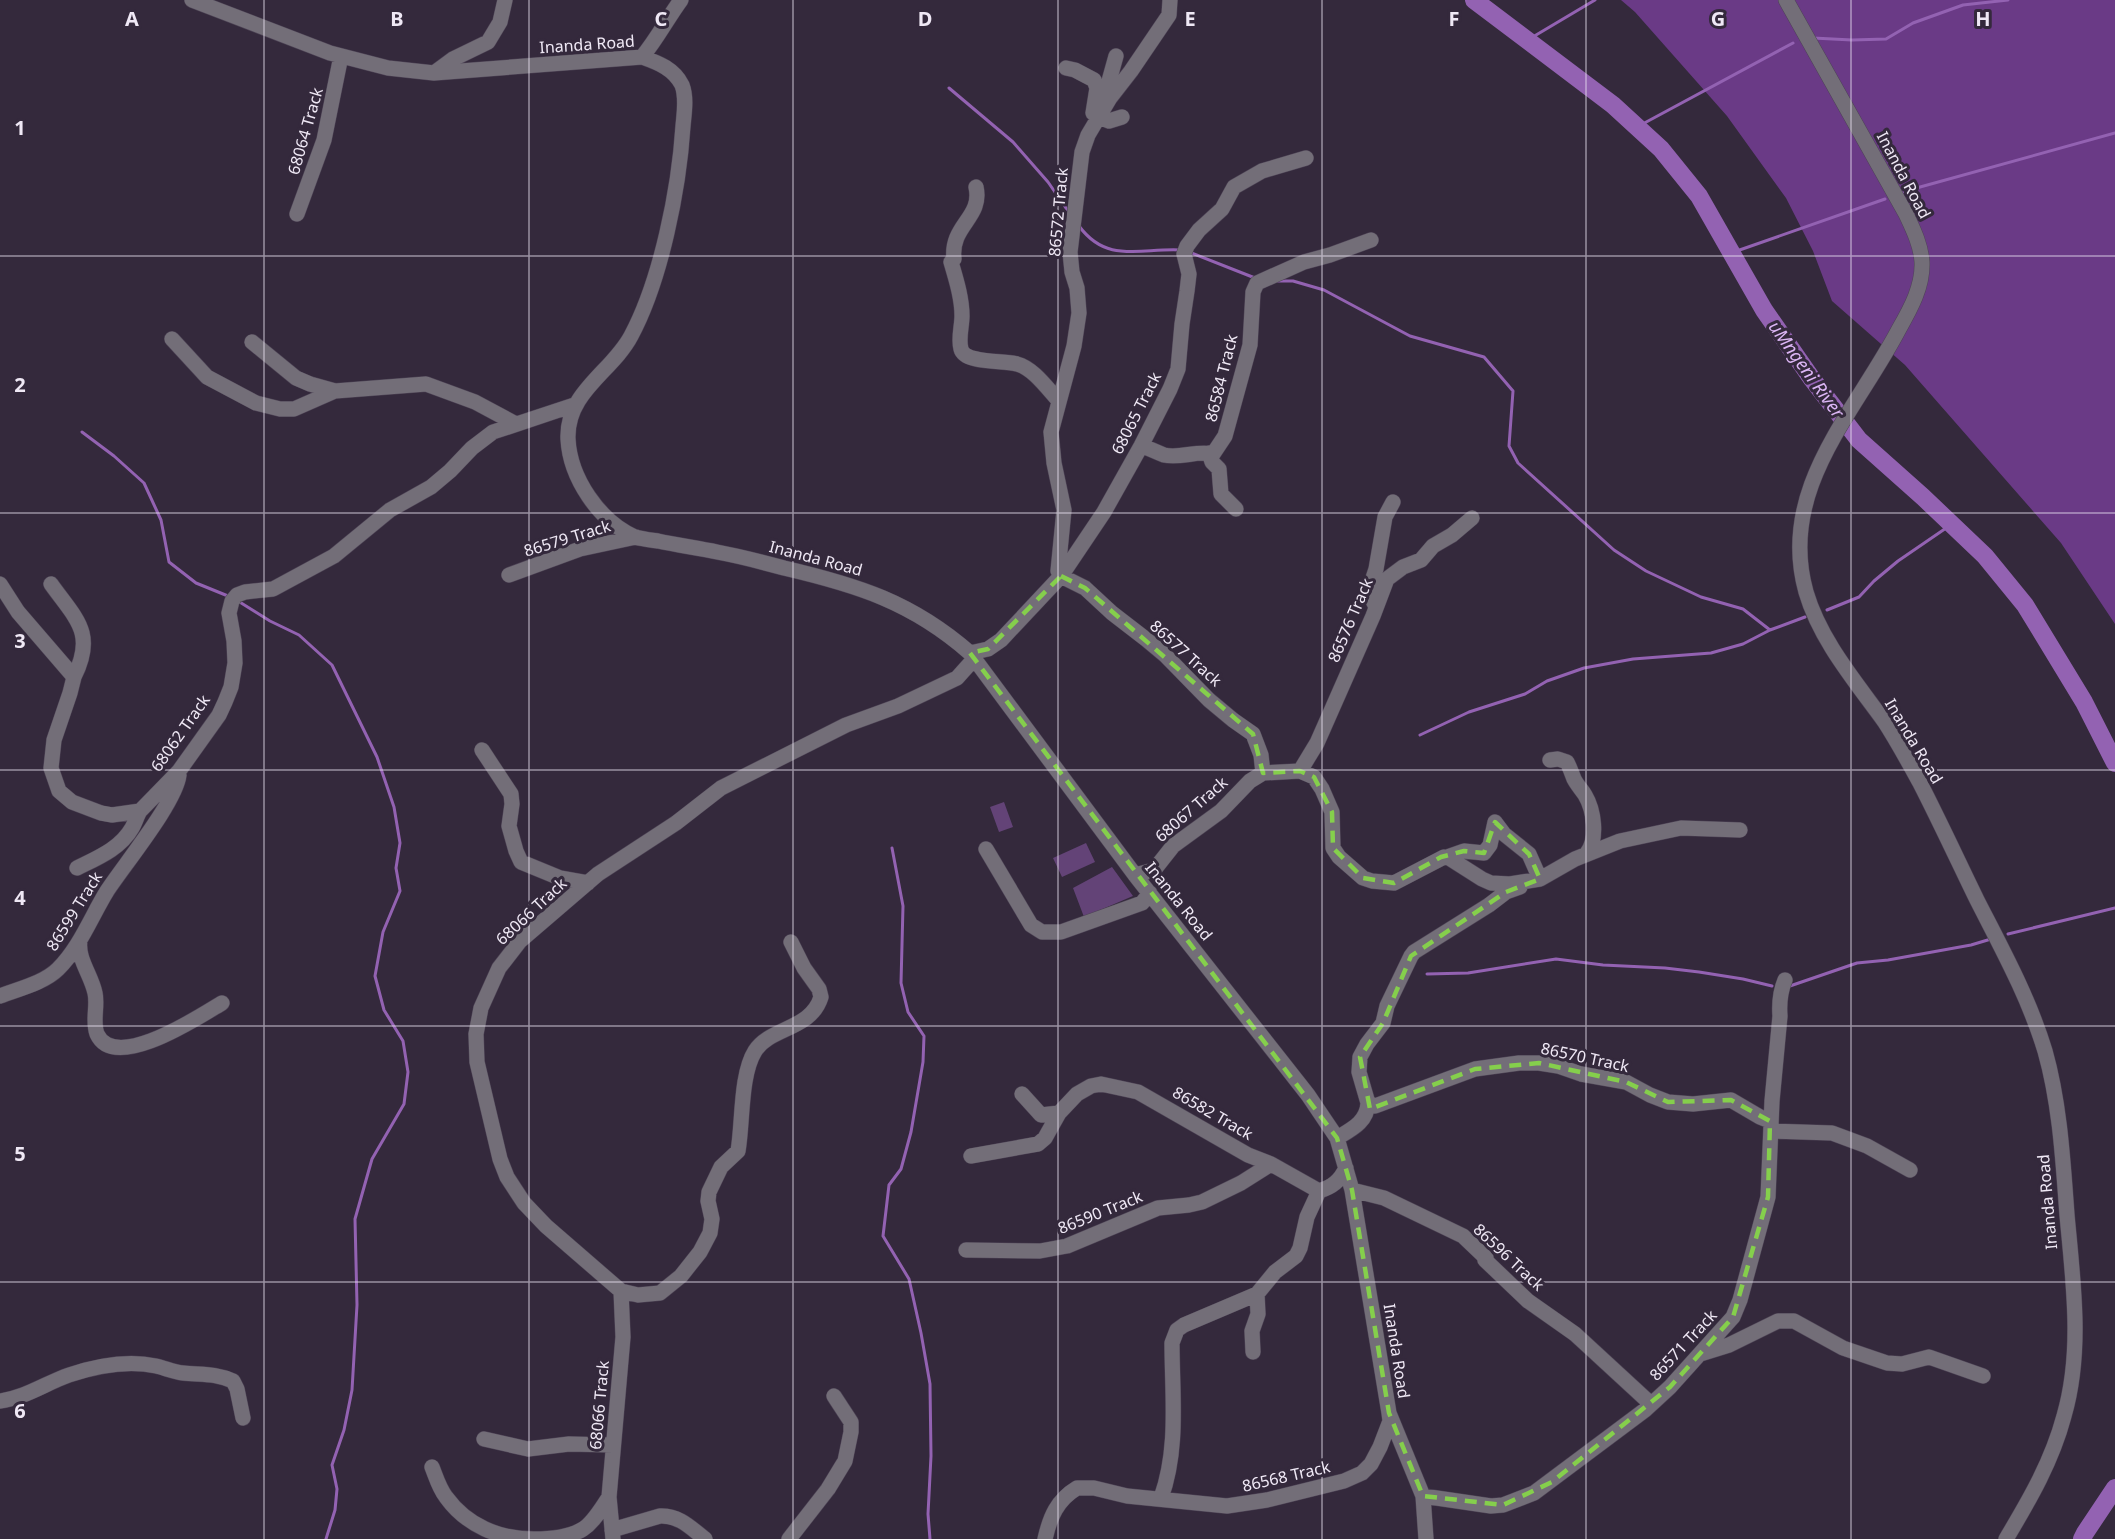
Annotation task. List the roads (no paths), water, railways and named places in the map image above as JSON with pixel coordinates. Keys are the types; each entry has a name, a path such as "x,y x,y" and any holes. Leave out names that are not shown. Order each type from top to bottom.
{"street":[{"name":"Inanda Road","path":"192,0 292,39 341,56 388,68 434,73 642,57 674,72 683,88 685,110 672,205 657,267 630,338 574,405 569,420 568,439 580,481 598,511 615,525 636,537 719,552 840,581 885,598 925,618 950,635 972,656 1135,876 1308,1095 1337,1138 1352,1190 1389,1413 1422,1496 1426,1539"},
{"path":"434,73 453,59 488,42 500,22 505,0"},
{"path":"642,57 657,40 668,17 681,0"},
{"name":"Inanda Road","path":"1786,0 1906,214 1920,248 1921,270 1916,294 1884,356 1834,437 1813,477 1804,505 1800,554 1806,591 1815,619 1885,723 1921,785 2019,983 2045,1052 2054,1096 2064,1174 2075,1346 2064,1416 2053,1454 2006,1539"},
{"name":"86572 Track","path":"1061,576 1058,568 1064,510 1054,463 1051,432 1074,346 1079,313 1077,288 1071,272 1071,238 1082,152 1089,133 1110,98 1131,71 1169,7"},
{"name":"68064 Track","path":"297,214 324,140 341,56"},
{"path":"1116,56 1100,117 1109,121 1122,117"},
{"path":"1066,68 1076,70 1095,80 1096,94 1089,133"},
{"name":"68065 Track","path":"972,656 1001,640 1061,576 1104,512 1141,446 1178,369 1189,274 1184,254 1187,246 1204,225 1222,209 1234,187 1262,171 1306,158"},
{"path":"976,187 977,203 954,241 954,258 951,262 961,304 961,349 966,355 980,360 1022,366 1035,375 1058,400"},
{"name":"86584 Track","path":"1209,453 1214,454 1219,448 1230,418 1250,345 1253,292 1257,283 1304,262 1371,240"},
{"path":"172,339 207,377 256,404 280,409 294,409 335,391 426,384 475,402 516,424"},
{"path":"252,342 296,378 335,391"},
{"name":"68062 Track","path":"77,868 108,852 122,841 132,828 140,811 179,771 219,715 231,687 235,654 229,612 234,598 242,593 273,589 334,556 390,510 431,487 483,438 516,424 574,405"},
{"path":"1141,446 1165,455 1209,453 1212,462 1219,469 1221,494 1236,509"},
{"path":"1376,607 1370,587 1376,569 1385,517 1393,502"},
{"name":"86576 Track","path":"1300,771 1317,743 1387,579 1403,567 1421,560 1433,546 1452,535 1472,518"},
{"name":"86579 Track","path":"509,575 580,549 636,537"},
{"name":"86577 Track","path":"1061,576 1085,588 1112,613 1165,654 1209,700 1253,734 1261,756 1263,773"},
{"path":"0,584 18,612 74,677"},
{"path":"51,584 82,627 84,654 74,677 54,740 51,768 59,791 72,802 101,813 112,815 140,811"},
{"name":"68066 Track","path":"613,1534 609,1497 623,1337 621,1291 546,1226 513,1188 500,1159 477,1062 476,1034 481,1008 499,968 520,941 598,874 676,823 721,788 846,725 898,706 957,678 972,656"},
{"path":"482,750 511,794 509,826 521,862 560,878 588,883"},
{"path":"1550,760 1558,759 1567,762 1586,797 1591,810 1594,837 1587,853"},
{"name":"86599 Track","path":"0,996 57,970 80,940 106,893 156,820 176,787 179,771"},
{"path":"1263,773 1300,771 1314,777 1332,812 1332,843 1335,852 1363,878 1394,883 1438,859 1464,850 1484,853 1490,845 1495,822 1504,834 1529,854 1535,880"},
{"name":"68067 Track","path":"1135,876 1154,870 1173,846 1221,811 1250,781 1263,773"},
{"path":"1337,1138 1357,1126 1368,1112 1368,1103 1359,1072 1360,1057 1383,1023 1387,1006 1414,952 1490,905 1506,892 1587,853 1620,841 1681,828 1740,830"},
{"path":"986,849 1006,885 1034,927 1042,932 1054,932 1080,926 1142,903 1150,894"},
{"path":"1447,857 1491,883 1510,884 1535,880"},
{"path":"80,940 80,954 95,993 96,1032 110,1046 131,1046 154,1041 222,1004"},
{"path":"621,1291 638,1295 660,1293 681,1276 707,1241 712,1219 708,1201 709,1192 722,1167 738,1149 741,1110 754,1052 766,1039 789,1029 817,1008 821,997 819,989 804,968 791,942"},
{"name":"86571 Track","path":"1422,1496 1491,1506 1521,1499 1534,1493 1552,1482 1651,1404 1670,1387 1733,1317 1740,1300 1768,1197 1780,996 1785,980"},
{"name":"86570 Track","path":"1368,1103 1375,1106 1475,1069 1519,1063 1558,1066 1581,1074 1617,1080 1668,1102 1693,1104 1726,1099 1760,1117 1771,1126 1832,1133 1867,1146 1910,1170"},
{"name":"86582 Track","path":"971,1156 1034,1146 1045,1138 1059,1113 1077,1094 1095,1085 1118,1086 1138,1092 1248,1155 1271,1164 1319,1191"},
{"path":"1022,1095 1041,1115 1059,1113"},
{"path":"1738,1104 1772,1101"},
{"name":"86590 Track","path":"966,1250 1024,1252 1056,1248 1077,1242 1158,1208 1202,1202 1241,1183 1271,1164"},
{"path":"1161,1498 1173,1452 1172,1343 1174,1335 1184,1324 1198,1317 1257,1294 1275,1272 1296,1256 1307,1217 1319,1191 1341,1179 1346,1168"},
{"name":"86596 Track","path":"1352,1190 1384,1198 1463,1236 1486,1258 1485,1260 1492,1269 1528,1301 1575,1334 1651,1404"},
{"path":"1253,1352 1252,1330 1258,1314 1257,1294"},
{"path":"1700,1354 1729,1345 1779,1321 1787,1320 1794,1321 1843,1348 1887,1363 1902,1364 1929,1357 1983,1376"},
{"path":"0,1401 13,1399 69,1375 129,1364 142,1364 183,1373 213,1375 233,1381 243,1418"},
{"path":"791,1537 842,1469 847,1453 851,1422 834,1396"},
{"name":"86568 Track","path":"1045,1539 1052,1514 1060,1502 1077,1488 1094,1488 1127,1496 1235,1506 1344,1481 1362,1473 1371,1464 1390,1421 1389,1413"},
{"path":"484,1439 528,1449 569,1444 613,1445"},
{"path":"432,1467 441,1489 455,1507 483,1528 501,1536 544,1539 582,1529 590,1523 609,1497"},
{"path":"613,1534 663,1515 679,1518 705,1539"}],"waterway":[{"name":"uMngeni River","path":"1474,0 1613,105 1661,149 1699,196 1764,310 1812,379 1859,440 1985,556 2025,605 2084,702 2115,763"},
{"path":"1526,41 1595,0"},
{"path":"1813,38 1886,39 1913,23 1963,5 2008,0"},
{"path":"1637,127 1793,43"},
{"path":"949,88 1013,142 1048,182 1068,211"},
{"path":"1902,192 2115,133"},
{"path":"1731,253 1885,199"},
{"path":"1079,226 1101,246 1113,250 1125,252 1180,250"},
{"path":"1189,252 1255,278"},
{"path":"1277,281 1293,281 1324,290 1410,336 1484,357 1513,391 1509,446 1518,463 1614,550 1646,571 1701,597 1743,609 1770,630"},
{"path":"82,432 144,483 161,520 169,562 196,583 228,596"},
{"path":"1827,610 1859,597 1898,561 1952,524"},
{"path":"238,601 270,621 299,635 332,665 377,757 394,807 400,843 396,868 400,891 383,932 375,976 384,1010 403,1041 408,1072 404,1104 372,1159 355,1219 357,1305 352,1390 344,1430 332,1465 337,1489 335,1510 326,1539"},
{"path":"1420,735 1469,712 1525,694 1547,681 1584,668 1633,659 1711,653 1743,644 1770,630 1805,617"},
{"path":"892,848 903,906 901,983 908,1012 924,1036 923,1062 911,1132 901,1169 889,1185 883,1236 909,1279 930,1384 931,1456 928,1514 930,1539"},
{"path":"2008,934 2115,908"},
{"path":"1787,987 1857,963 1888,960 1971,945 1991,939"},
{"path":"1427,974 1468,973 1556,959 1699,972 1772,986"},
{"name":"uMngeni River","path":"2082,1539 2115,1488"}]}
